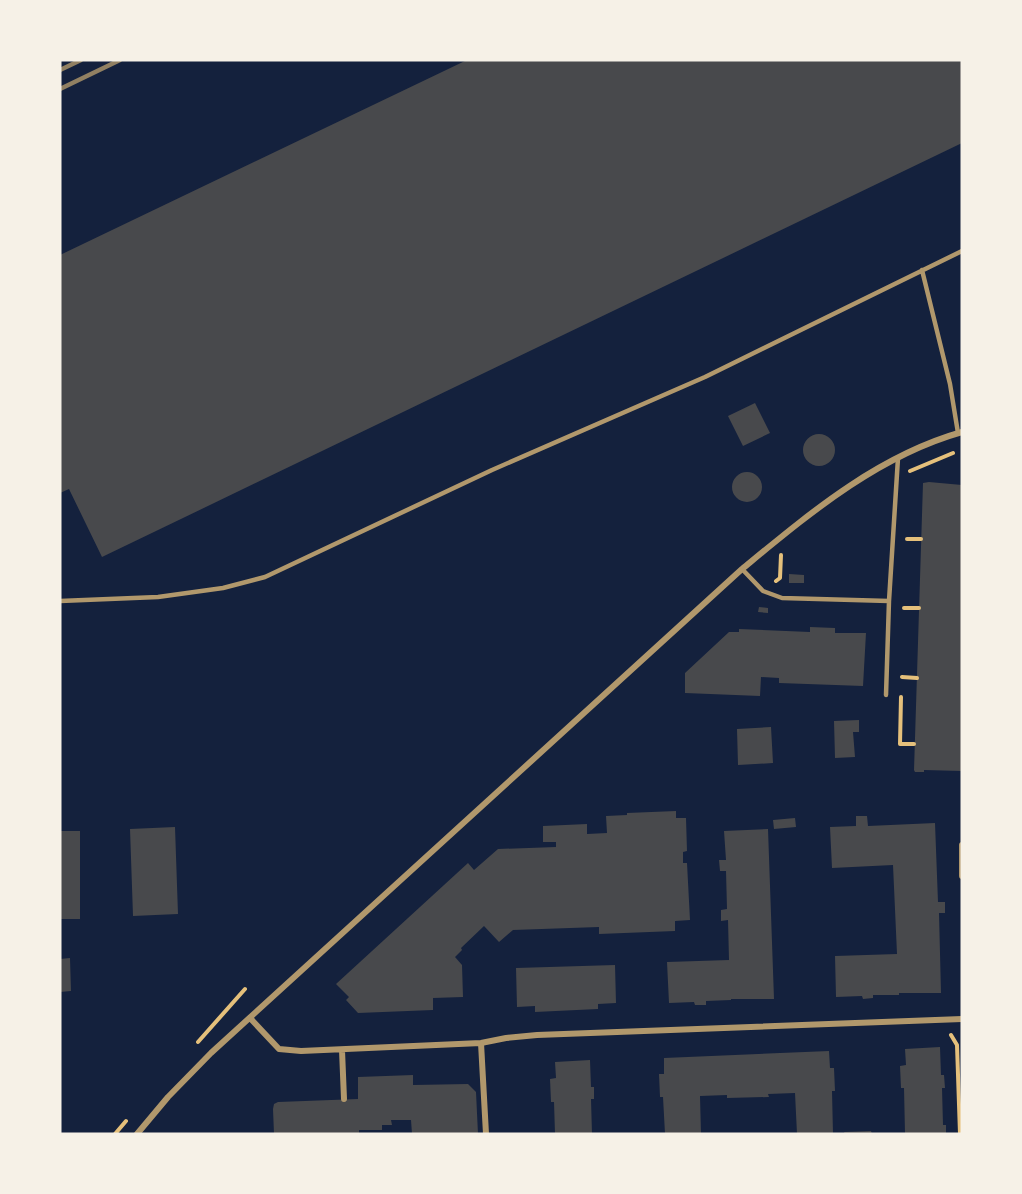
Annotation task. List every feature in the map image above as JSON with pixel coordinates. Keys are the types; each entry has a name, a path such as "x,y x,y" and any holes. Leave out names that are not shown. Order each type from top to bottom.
{"street":[{"path":"137,1134 189,1075 250,1018 742,569 809,513 842,490 898,458 960,432"},
{"path":"962,845 962,876"},
{"path":"250,1018 279,1049 301,1051 481,1043 537,1035 962,1019"},
{"path":"481,1043 486,1134"},
{"path":"342,1050 344,1099"}],"lane":[{"path":"60,601 158,597 223,588 265,577 502,465 705,377 962,251"},
{"path":"922,270 960,432"},
{"path":"886,695 898,458"},
{"path":"742,569 763,591 782,598 889,601"}],"path":[{"path":"897,476 962,449"},
{"path":"908,480 909,472"},
{"path":"906,550 907,529"},
{"path":"907,539 921,539"},
{"path":"763,591 780,578 781,553"},
{"path":"904,596 904,619"},
{"path":"904,608 919,608"},
{"path":"914,744 900,744 902,677 917,678"},
{"path":"947,1033 954,1036 957,1045 960,1134"}],"building":[{"path":"467,60 962,60 962,143 102,557 69,489 60,493 60,255"},
{"path":"755,403 770,433 743,446 728,416"},
{"path":"819,434 830,439 835,450 830,461 819,466 808,461 803,450 808,439"},
{"path":"747,472 758,476 762,487 758,498 747,502 736,498 732,487 736,476"},
{"path":"923,483 962,485 962,771 924,770 924,772 915,772 914,770"},
{"path":"789,574 804,575 804,583 789,583"},
{"path":"759,607 768,608 768,613 758,612"},
{"path":"810,627 835,628 835,633 866,633 863,686 779,683 779,678 761,677 760,696 685,693 685,673 729,632 739,632 739,629 810,632"},
{"path":"859,720 859,732 853,732 855,757 835,758 834,721"},
{"path":"771,727 773,763 738,765 737,729"},
{"path":"676,811 676,818 686,818 687,851 683,852 683,863 687,863 690,920 675,921 675,931 599,934 599,927 513,930 499,942 484,926 455,957 462,965 463,997 433,998 433,1010 358,1013 346,1000 349,997 336,984 468,863 474,870 498,849 556,847 556,842 543,842 543,826 587,824 587,834 607,833 606,816"},
{"path":"856,816 867,816 868,826 935,823 938,902 945,902 945,913 939,913 941,993 873,995 873,998 863,999 862,996 836,997 835,956 897,954 893,865 832,868 830,827 856,826"},
{"path":"795,818 796,827 774,829 773,820"},
{"path":"175,827 178,914 133,916 130,829"},
{"path":"768,829 774,999 706,1001 706,1005 695,1005 694,1002 669,1003 667,962 729,960 728,920 721,921 721,910 727,909 726,871 720,871 719,860 726,860 724,831"},
{"path":"60,831 80,831 80,919 60,919"},
{"path":"70,958 71,991 60,992 60,959"},
{"path":"615,965 616,1003 598,1004 598,1009 535,1012 535,1006 517,1007 516,968"},
{"path":"940,1047 941,1075 944,1075 945,1088 942,1088 943,1125 946,1125 946,1134 905,1134 904,1088 901,1088 900,1066 906,1065 905,1049"},
{"path":"829,1051 830,1068 834,1068 833,1134 797,1134 795,1093 768,1094 769,1097 700,1096 701,1134 665,1134 659,1074 664,1074 664,1058"},
{"path":"590,1060 591,1087 594,1087 594,1099 591,1099 592,1134 555,1134 554,1102 551,1102 550,1079 556,1078 555,1062"},
{"path":"413,1075 413,1085 468,1084 476,1092 478,1134 412,1134 411,1120 391,1120 392,1125 382,1125 382,1130 359,1130 359,1134 274,1134 273,1109 274,1104 278,1102 358,1099 358,1077"},
{"path":"871,1131 872,1134 845,1134 844,1132"}],"railway":[{"path":"60,70 81,60"},
{"path":"60,89 120,60"}]}
